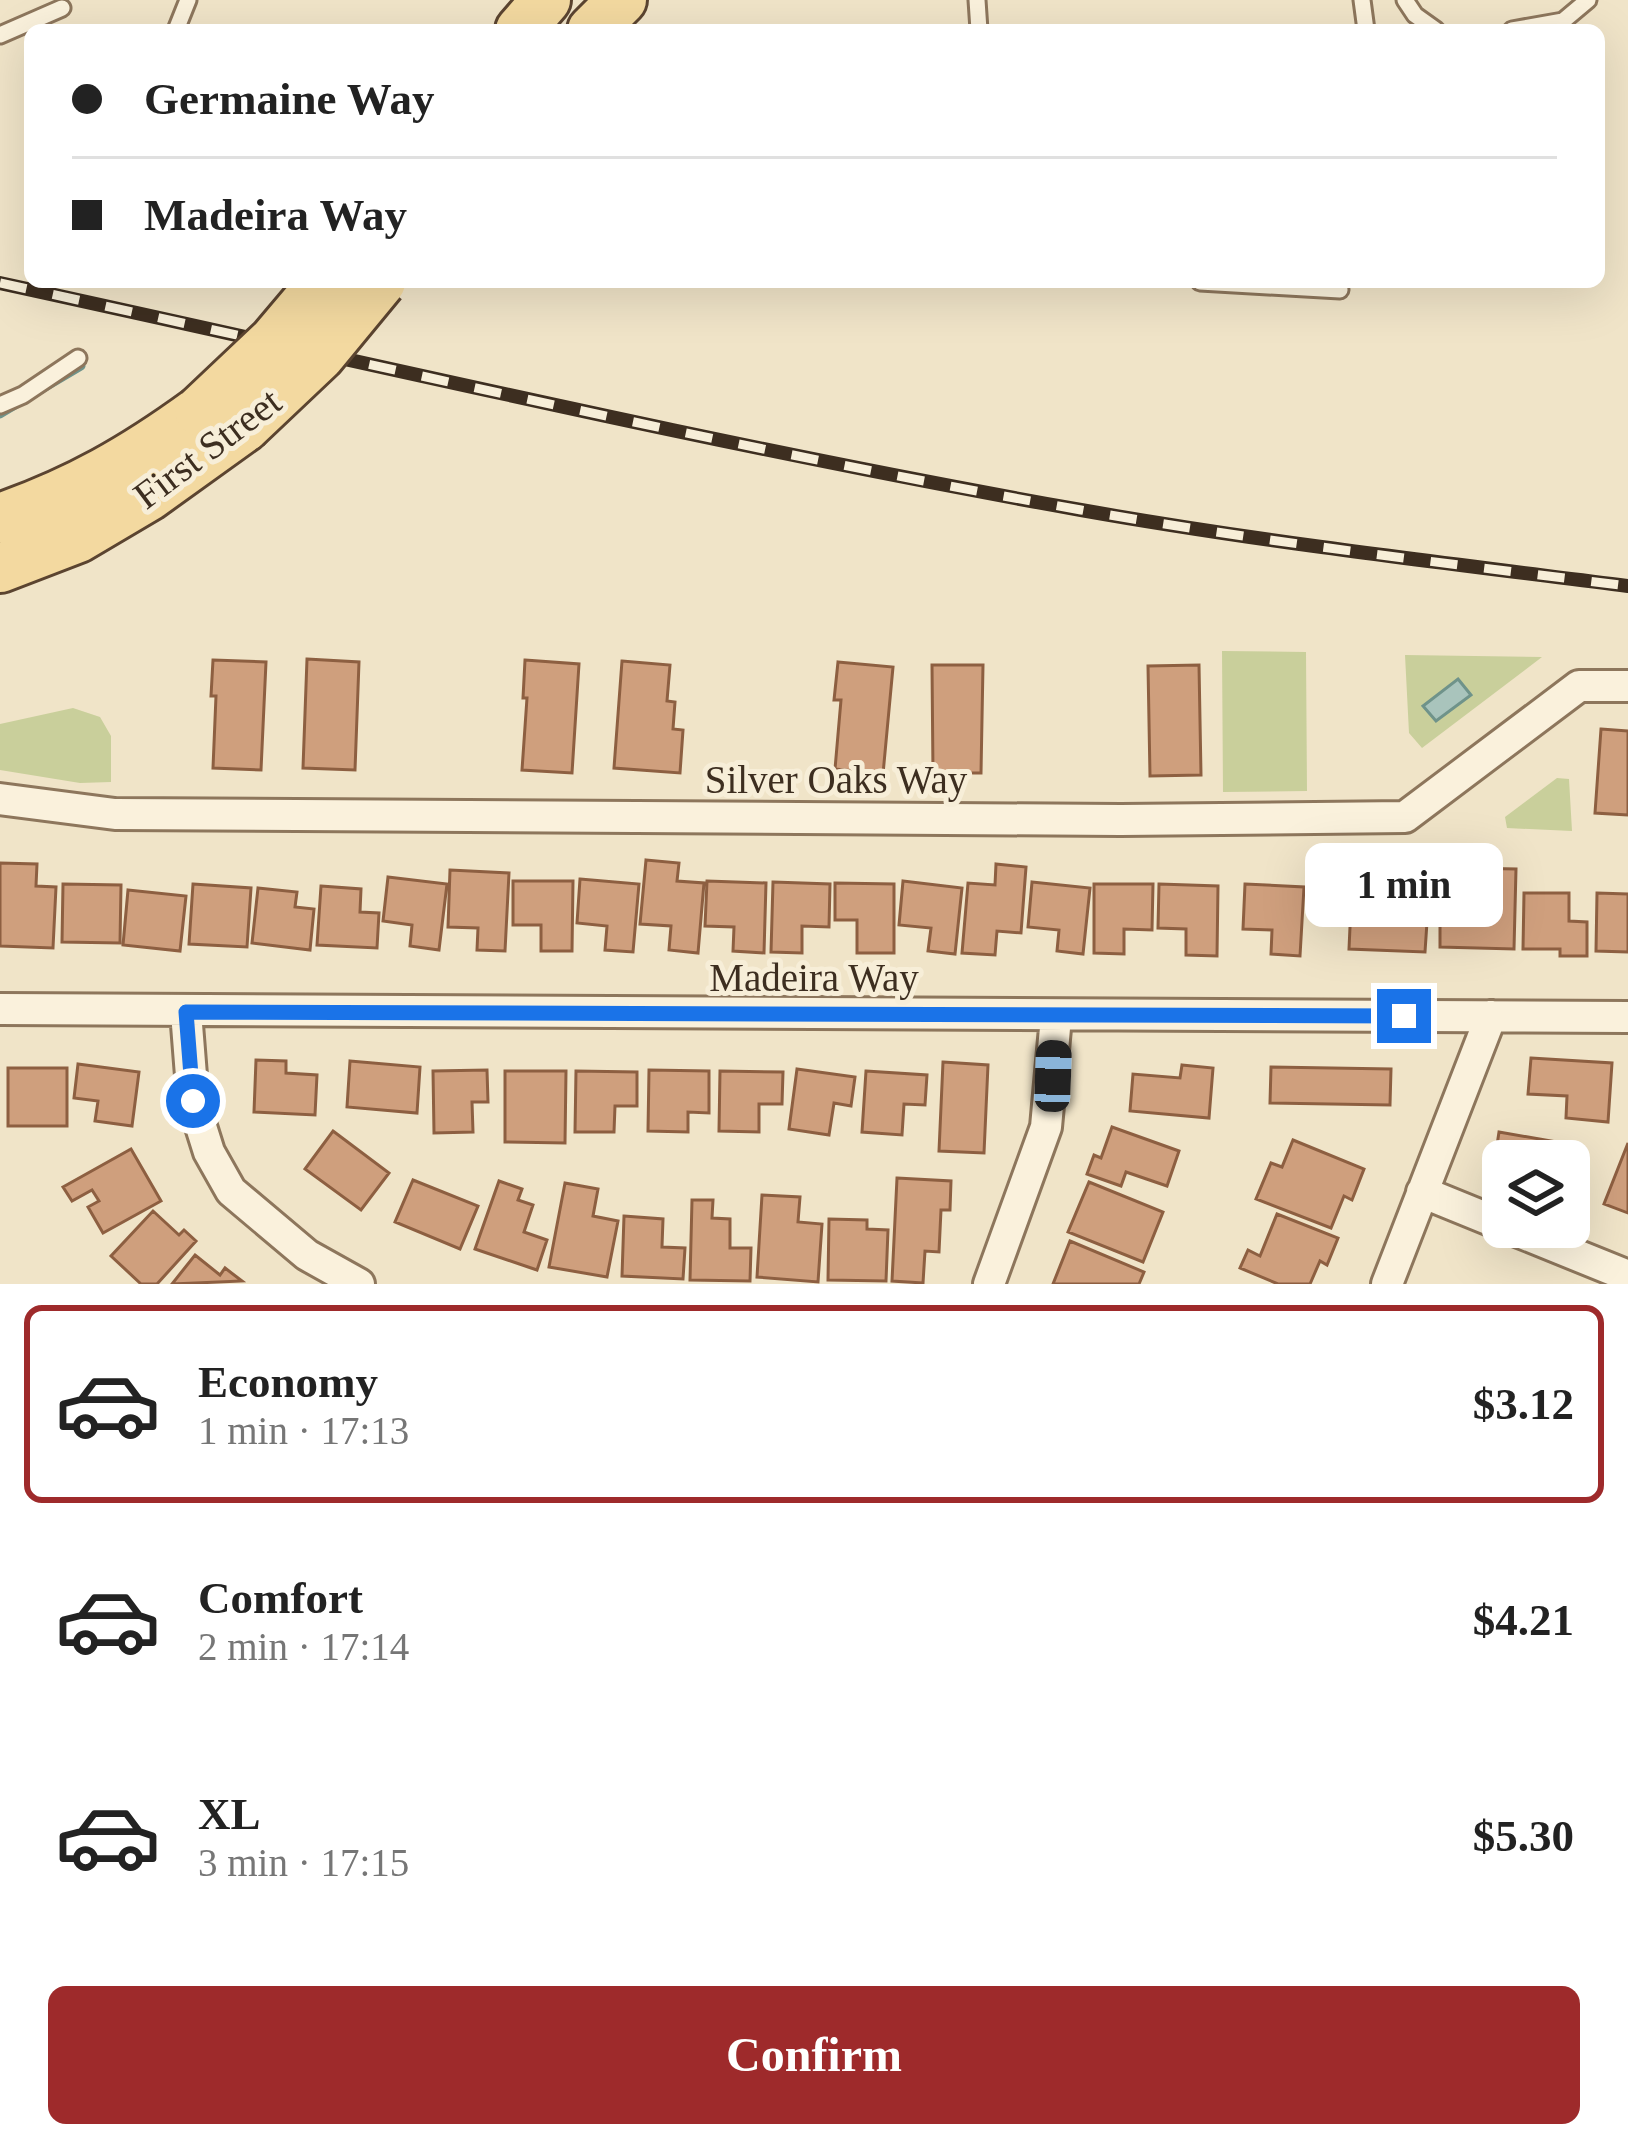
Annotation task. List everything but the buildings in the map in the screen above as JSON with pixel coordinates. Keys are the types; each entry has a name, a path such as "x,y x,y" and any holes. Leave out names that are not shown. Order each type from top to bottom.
{"main road":[{"path":"525,24 545,0"},
{"path":"598,24 622,0"},
{"name":"First Street","path":"0,518 65,495 118,467 199,411 274,340 318,288"},
{"name":"First Street","path":"0,568 78,538 149,496 245,427 320,356 376,288"}],"street":[{"name":"Silver Oaks Way","path":"0,799 115,814 1405,818 1579,686 1628,686"},
{"name":"Madeira Way","path":"0,1010 1628,1017"},
{"path":"186,1012 193,1101 209,1152 231,1191 307,1255 359,1284"},
{"path":"1387,1284 1491,1016"},
{"path":"989,1284 1046,1127 1056,1017"},
{"path":"1422,1192 1482,1217"},
{"path":"1559,1248 1628,1276"}],"lane":[{"path":"1405,0 1428,24"},
{"path":"1546,24 1563,21 1588,0"},
{"path":"25,24 62,8"},
{"path":"1305,288 1340,288"},
{"path":"0,405 78,358"}],"green space":[{"path":"1222,651 1306,652 1307,791 1223,792"},
{"path":"1405,655 1542,657 1422,748 1409,733"},
{"path":"73,708 100,717 111,736 111,782 80,783 0,770 0,724"},
{"path":"1557,778 1569,779 1572,831 1507,828 1505,817"}],"water":[{"path":"1458,679 1471,695 1436,721 1423,706"}],"waterway":[{"path":"0,414 81,366"}],"railway":[{"path":"0,283 675,431 945,485 1217,532 1628,586"}],"route":[{"path":"193,1101 186,1012 1404,1016"}]}
